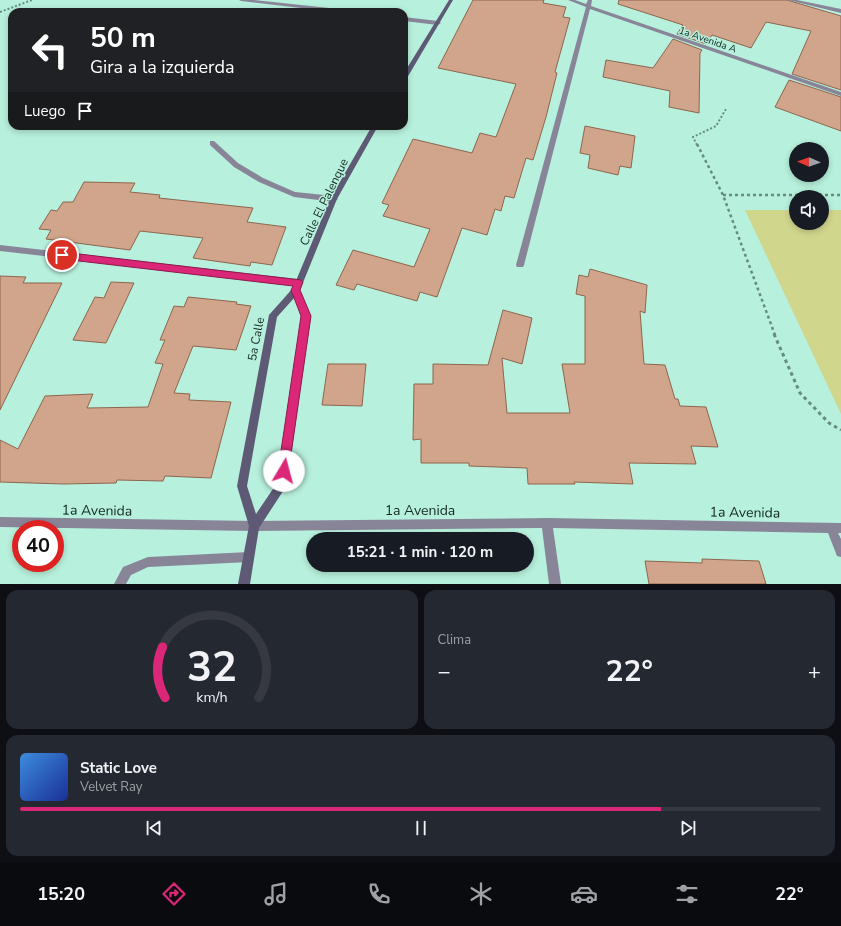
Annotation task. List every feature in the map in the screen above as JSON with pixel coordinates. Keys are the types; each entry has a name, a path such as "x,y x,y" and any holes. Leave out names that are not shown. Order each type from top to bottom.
{"street":[{"path":"241,0 312,8"},
{"path":"408,72 451,0"},
{"name":"1a Avenida A","path":"570,0 589,3 841,94"},
{"path":"790,0 841,11"},
{"path":"520,265 589,3"},
{"path":"408,19 438,23"},
{"name":"Calle El Palenque","path":"297,286 334,199 373,130"},
{"path":"212,143 236,165 261,180 294,194 334,199"},
{"path":"0,248 297,286"},
{"name":"5a Calle","path":"254,526 242,486 273,315 297,286"},
{"name":"5a Calle","path":"244,584 254,526 282,485 306,316 297,286"},
{"name":"1a Avenida","path":"0,522 254,526 547,523 836,528"},
{"path":"547,523 555,584"},
{"path":"836,528 841,552"},
{"path":"120,584 126,571 148,562 249,557"}],"path":[{"path":"11,8 32,0"},
{"path":"726,109 716,126 693,137 723,196 779,347 800,393 829,423 841,430"},
{"path":"723,196 841,195"}],"green space":[{"path":"745,210 789,210 789,230 829,230 829,210 841,210 841,414"}],"building":[{"path":"473,0 544,0 543,3 566,7 563,17 570,18 555,72 557,73 546,117 533,160 526,158 514,198 505,196 501,211 495,209 487,235 462,228 437,297 420,292 417,301 357,284 354,290 336,285 353,250 414,267 430,229 383,216 389,205 382,203 413,139 472,153 480,133 496,137 516,84 438,68"},
{"path":"619,0 787,0 841,16 841,90 792,74 811,31 766,22 751,48 712,35 706,44 677,34 683,25 618,4"},
{"path":"673,39 702,50 700,53 699,113 669,107 670,91 603,77 606,60 653,68"},
{"path":"789,80 841,97 841,131 775,107"},
{"path":"585,126 635,136 631,168 620,166 618,175 588,168 590,155 580,153"},
{"path":"84,182 135,183 130,192 160,195 159,198 253,208 247,222 286,227 272,265 251,262 250,266 193,258 203,238 140,231 130,250 46,239 51,230 39,229 51,210 57,211 63,202 73,202"},
{"path":"590,269 647,285 645,313 640,311 644,364 665,365 675,399 678,399 680,406 706,407 718,447 691,446 696,464 629,463 633,484 574,482 575,484 528,484 527,468 469,466 469,463 421,463 421,439 413,440 414,384 433,384 433,364 488,365 503,310 532,318 522,364 502,358 507,413 570,413 562,364 585,364 585,296 576,294 579,275 588,277"},
{"path":"0,276 26,277 23,283 62,283 0,410"},
{"path":"111,282 134,283 106,343 73,340 95,297 104,298"},
{"path":"188,297 237,302 236,304 251,306 236,350 193,346 174,393 190,394 189,400 231,402 211,478 165,476 163,481 117,480 116,483 63,484 0,482 0,440 18,449 45,396 93,394 87,408 148,407 163,364 155,363 165,340 160,340 174,306 184,307"},
{"path":"328,364 366,364 362,406 322,405"},
{"path":"702,559 759,561 766,584 649,584 645,561 702,563"}],"route":[{"path":"62,255 298,282 296,290 306,316 284,471"}]}
